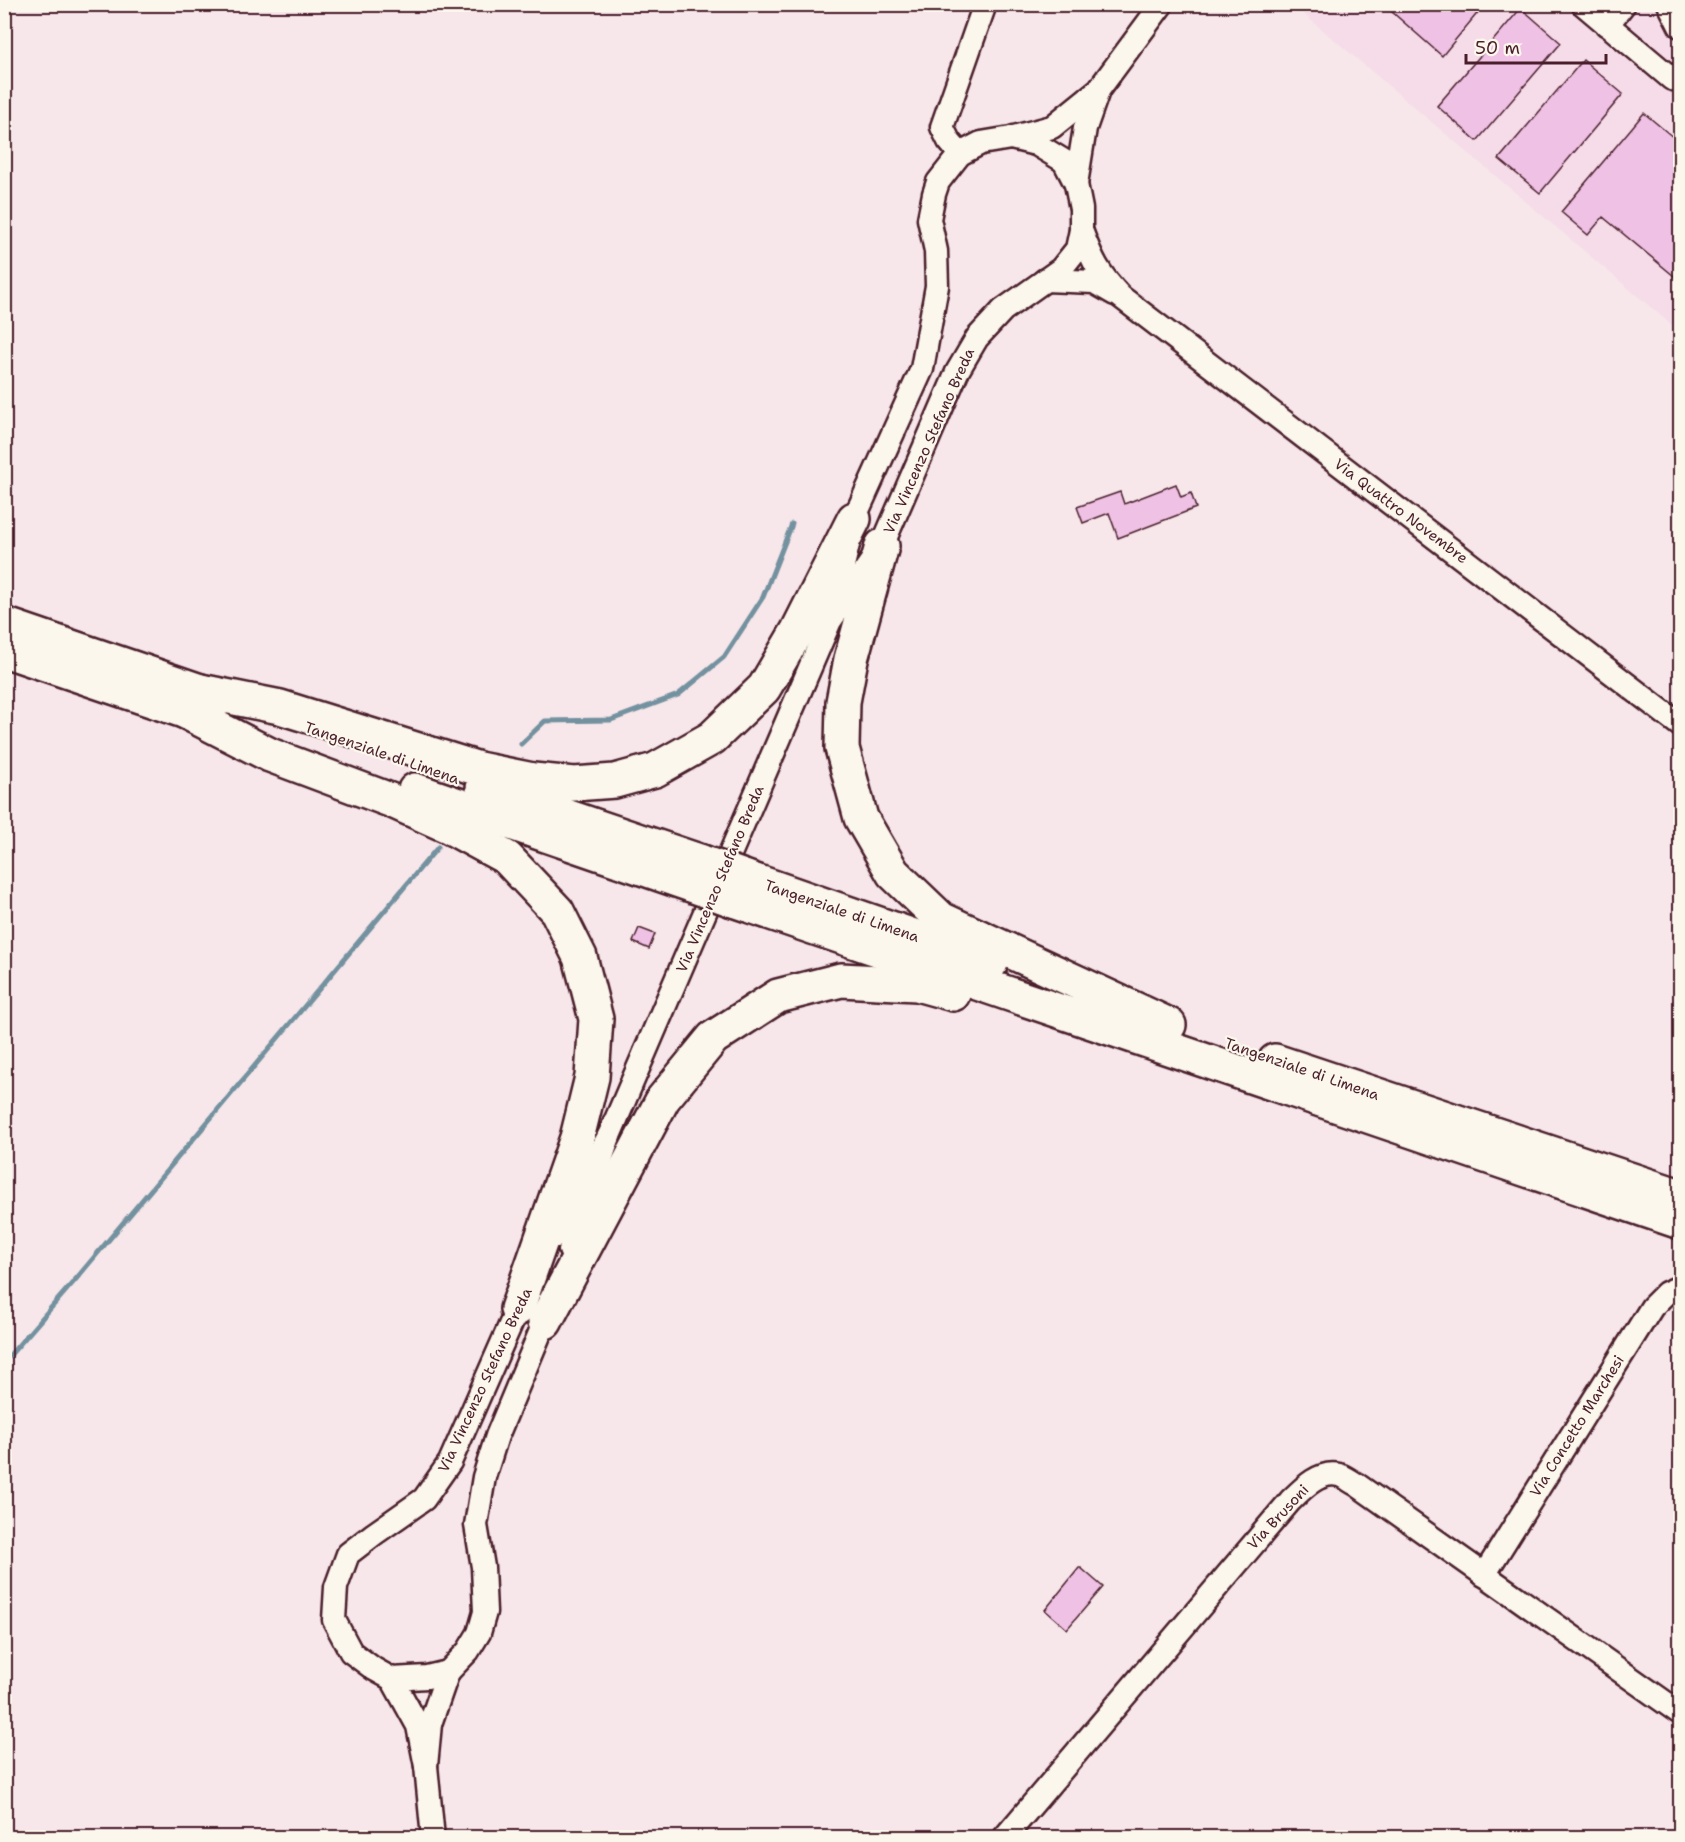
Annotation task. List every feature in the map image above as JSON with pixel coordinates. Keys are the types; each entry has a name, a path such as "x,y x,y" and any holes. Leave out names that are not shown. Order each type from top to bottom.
{"highway":[{"path":"193,701 280,707 479,769 533,780 564,783 615,781 655,770 712,738 764,688 798,630 854,519"},
{"path":"882,546 851,659 843,702 842,748 861,818 893,873 941,919 1169,1025"},
{"name":"Tangenziale di Limena","path":"4,624 193,701 739,888 1169,1025 1680,1196"},
{"name":"Tangenziale di Limena","path":"4,650 193,701"},
{"path":"193,701 270,755 390,800 450,827 507,858 557,911 580,957 596,1019 592,1077 531,1315"},
{"name":"Tangenziale di Limena","path":"739,888 1207,1062 1680,1222"},
{"path":"531,1315 663,1099 713,1038 778,996 841,980 916,984 1008,1008 1102,1040 1207,1062"}],"street":[{"path":"960,154 949,141 942,127 985,4"},
{"name":"Via Vincenzo Stefano Breda","path":"433,1838 426,1766 417,1726 392,1678 374,1669 351,1652 334,1620 336,1587 348,1554 424,1499 450,1462 531,1315 609,1136 830,621 854,519 922,369 937,286 936,251 929,219 938,182 960,154 981,143 1052,127 1099,89 1162,4"},
{"path":"1583,4 1672,80 1680,74"},
{"path":"1607,25 1624,4"},
{"path":"1670,4 1680,26"},
{"name":"Via Vincenzo Stefano Breda","path":"1076,184 1085,128 1099,89"},
{"name":"Via Vincenzo Stefano Breda","path":"830,621 882,546 957,372 977,338 1003,310 1061,269 1077,249 1081,230 1081,209 1076,184 1064,161 1036,144 1011,138"},
{"name":"Via Quattro Novembre","path":"1081,230 1092,259 1104,279 1121,297"},
{"name":"Via Quattro Novembre","path":"1045,280 1094,282 1121,297 1680,725"},
{"name":"Via Vincenzo Stefano Breda","path":"426,1766 429,1724 448,1672 468,1651 479,1633 485,1612 483,1567 476,1525 484,1477 531,1315 609,1136"},
{"name":"Via Concetto Marchesi","path":"1484,1575 1652,1307 1666,1293 1680,1287"},
{"name":"Via Brusoni","path":"1004,1838 1290,1501 1309,1483 1325,1476 1339,1475 1356,1484 1680,1713"},
{"path":"392,1678 427,1677 448,1672"}],"shaded area":[{"path":"1293,5 1680,5 1680,332"}],"building":[{"path":"1383,4 1485,4 1442,56"},
{"path":"1521,8 1561,43 1477,141 1437,106"},
{"path":"1583,60 1623,94 1540,193 1499,159"},
{"path":"1644,113 1680,143 1680,281 1603,217 1588,235 1561,212"},
{"path":"1176,484 1181,497 1191,493 1196,508 1118,538 1109,513 1083,523 1077,507 1120,492 1124,504"},
{"path":"639,928 655,934 649,949 633,942"},
{"path":"1079,1568 1103,1587 1067,1629 1045,1610"}],"waterway":[{"path":"521,744 545,721 611,720 678,695 724,657 763,597 792,524"},
{"path":"4,1362 438,847"}]}
